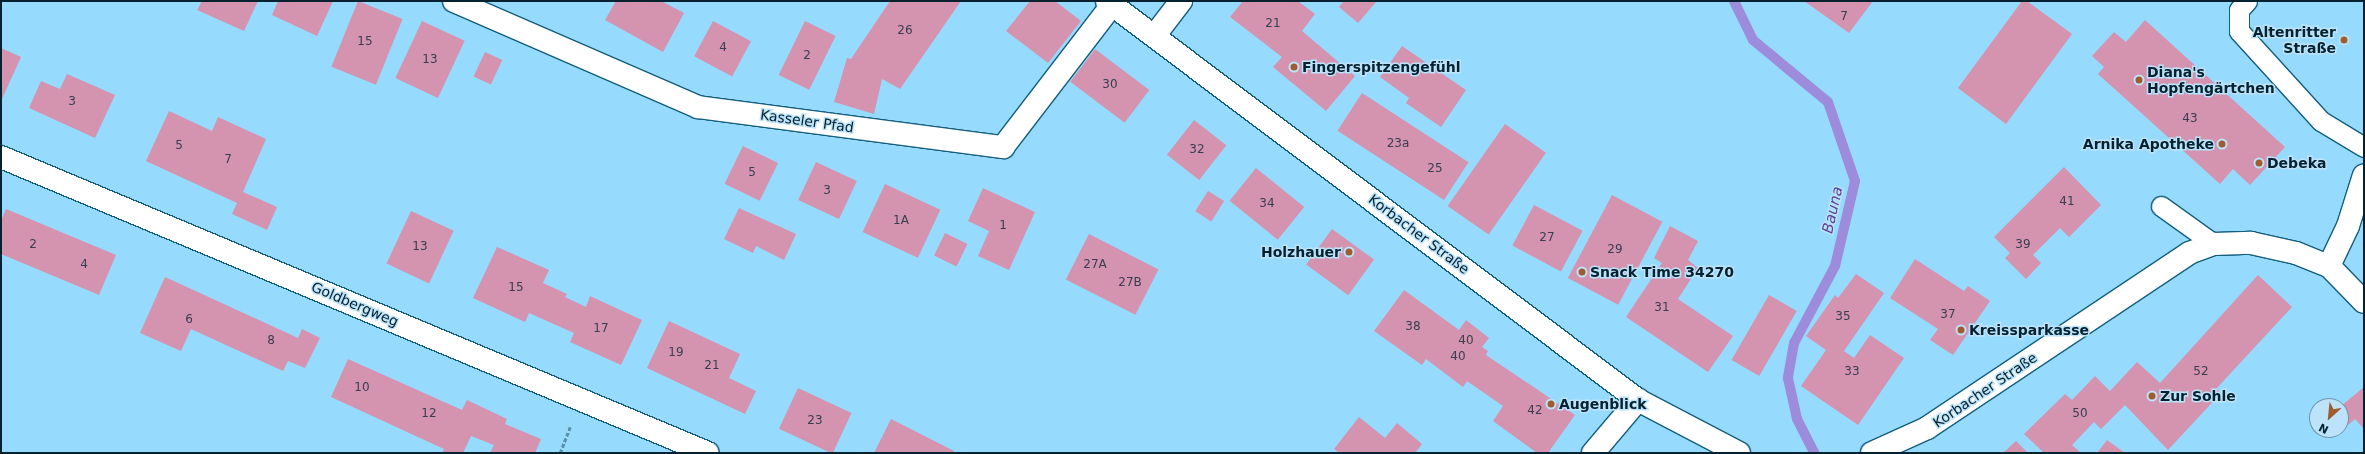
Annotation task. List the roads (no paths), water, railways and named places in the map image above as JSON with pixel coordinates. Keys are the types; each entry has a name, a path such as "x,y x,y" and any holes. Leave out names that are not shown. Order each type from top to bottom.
{"street":[{"name":"Kasseler Pfad","path":"454,1 698,107 1003,147 1110,3"},
{"path":"1155,35 1181,1"},
{"name":"Korbacher Straße","path":"1110,3 1155,35 1638,400 1739,453"},
{"name":"Goldbergweg","path":"1,157 708,453"},
{"path":"2329,266 2348,226 2364,175"},
{"name":"Korbacher Straße","path":"1872,453 1928,428 2189,253 2214,244 2251,243 2296,253 2329,266 2364,302"},
{"path":"1593,453 1638,400"}],"lane":[{"path":"2247,1 2239,10 2240,31 2321,121 2364,147"},
{"path":"2161,206 2214,244"}],"waterway":[{"name":"Bauna","path":"1734,1 1753,40 1828,102 1855,181 1835,266 1794,343 1788,378 1797,419 1814,453"}],"place":[{"name":"Altenritter Straße","path":"2344,40"},
{"name":"Fingerspitzengefühl","path":"1294,67"},
{"name":"Diana's Hopfengärtchen","path":"2139,80"},
{"name":"Arnika Apotheke","path":"2222,144"},
{"name":"Debeka","path":"2259,163"},
{"name":"Holzhauer","path":"1349,252"},
{"name":"Snack Time 34270","path":"1582,272"},
{"name":"Kreissparkasse","path":"1961,330"},
{"name":"Zur Sohle","path":"2152,396"},
{"name":"Augenblick","path":"1551,404"}]}
